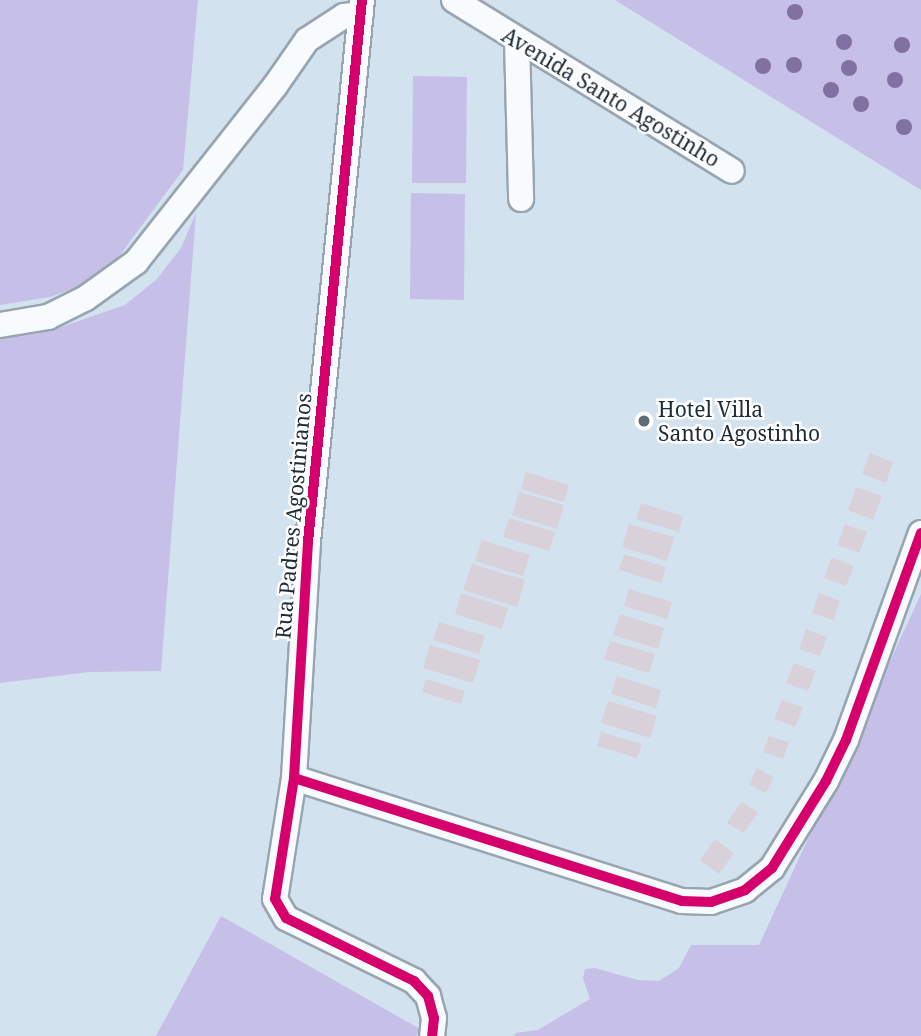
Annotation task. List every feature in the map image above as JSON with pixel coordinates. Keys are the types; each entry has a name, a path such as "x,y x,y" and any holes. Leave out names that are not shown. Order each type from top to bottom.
{"street":[{"name":"Avenida Santo Agostinho","path":"454,0 732,171"},
{"path":"0,325 48,317 86,298 136,262 275,86 307,40 362,7"},
{"name":"Rua Padres Agostinianos","path":"362,7 308,542 294,778 275,885 279,910 286,918 414,981 428,996 434,1018 432,1036"},
{"path":"517,40 521,199"},
{"path":"294,778 682,901 711,902 745,890 772,868 826,781 846,740 919,544"}],"shaded area":[{"path":"0,0 198,0 183,170 117,259 87,283 50,297 0,305"},
{"path":"615,0 921,0 921,190"},
{"path":"413,76 467,77 466,183 412,183"},
{"path":"411,193 465,194 464,300 410,299"},
{"path":"196,213 161,671 89,672 0,683 0,335 50,331 125,305 156,280 181,248"},
{"path":"921,594 921,1036 514,1036 515,1033 538,1030 590,999 583,978 585,969 595,968 638,980 659,981 679,968 691,945 759,945"},
{"path":"221,916 420,1029 416,1036 156,1036"}],"building":[{"path":"870,453 893,462 886,483 862,474"},
{"path":"526,472 569,485 564,502 521,489"},
{"path":"856,487 882,496 873,520 848,510"},
{"path":"519,492 564,505 557,529 512,515"},
{"path":"641,503 683,516 679,532 636,519"},
{"path":"509,518 555,532 549,551 503,537"},
{"path":"629,524 674,537 667,561 622,547"},
{"path":"845,524 867,532 859,553 837,545"},
{"path":"482,540 530,555 523,576 475,561"},
{"path":"624,554 666,567 661,583 619,570"},
{"path":"832,557 854,566 846,586 824,578"},
{"path":"472,564 525,580 517,607 463,590"},
{"path":"629,589 672,602 667,619 624,606"},
{"path":"461,593 508,608 502,629 455,614"},
{"path":"819,593 840,601 833,620 812,613"},
{"path":"620,614 664,628 658,649 613,635"},
{"path":"439,622 485,636 479,654 433,640"},
{"path":"806,629 827,637 820,656 799,649"},
{"path":"610,641 655,654 649,673 604,659"},
{"path":"430,645 480,660 473,683 423,668"},
{"path":"794,663 816,671 808,691 786,683"},
{"path":"617,676 661,690 656,708 611,694"},
{"path":"426,679 465,691 461,704 422,692"},
{"path":"782,700 803,708 795,727 774,719"},
{"path":"608,701 657,716 650,738 601,723"},
{"path":"601,732 642,744 637,758 597,746"},
{"path":"769,736 789,742 783,759 763,752"},
{"path":"757,768 774,777 766,793 749,785"},
{"path":"741,802 758,812 744,833 727,823"},
{"path":"715,839 734,853 719,874 700,860"}],"cycle path":[{"path":"362,0 308,542 294,778 275,899 286,918 414,981 428,996 434,1018 432,1036"},
{"path":"294,778 682,901 711,902 745,890 772,868 826,781 846,740 921,533"}],"place":[{"name":"Hotel Villa Santo Agostinho","path":"644,421"}]}
